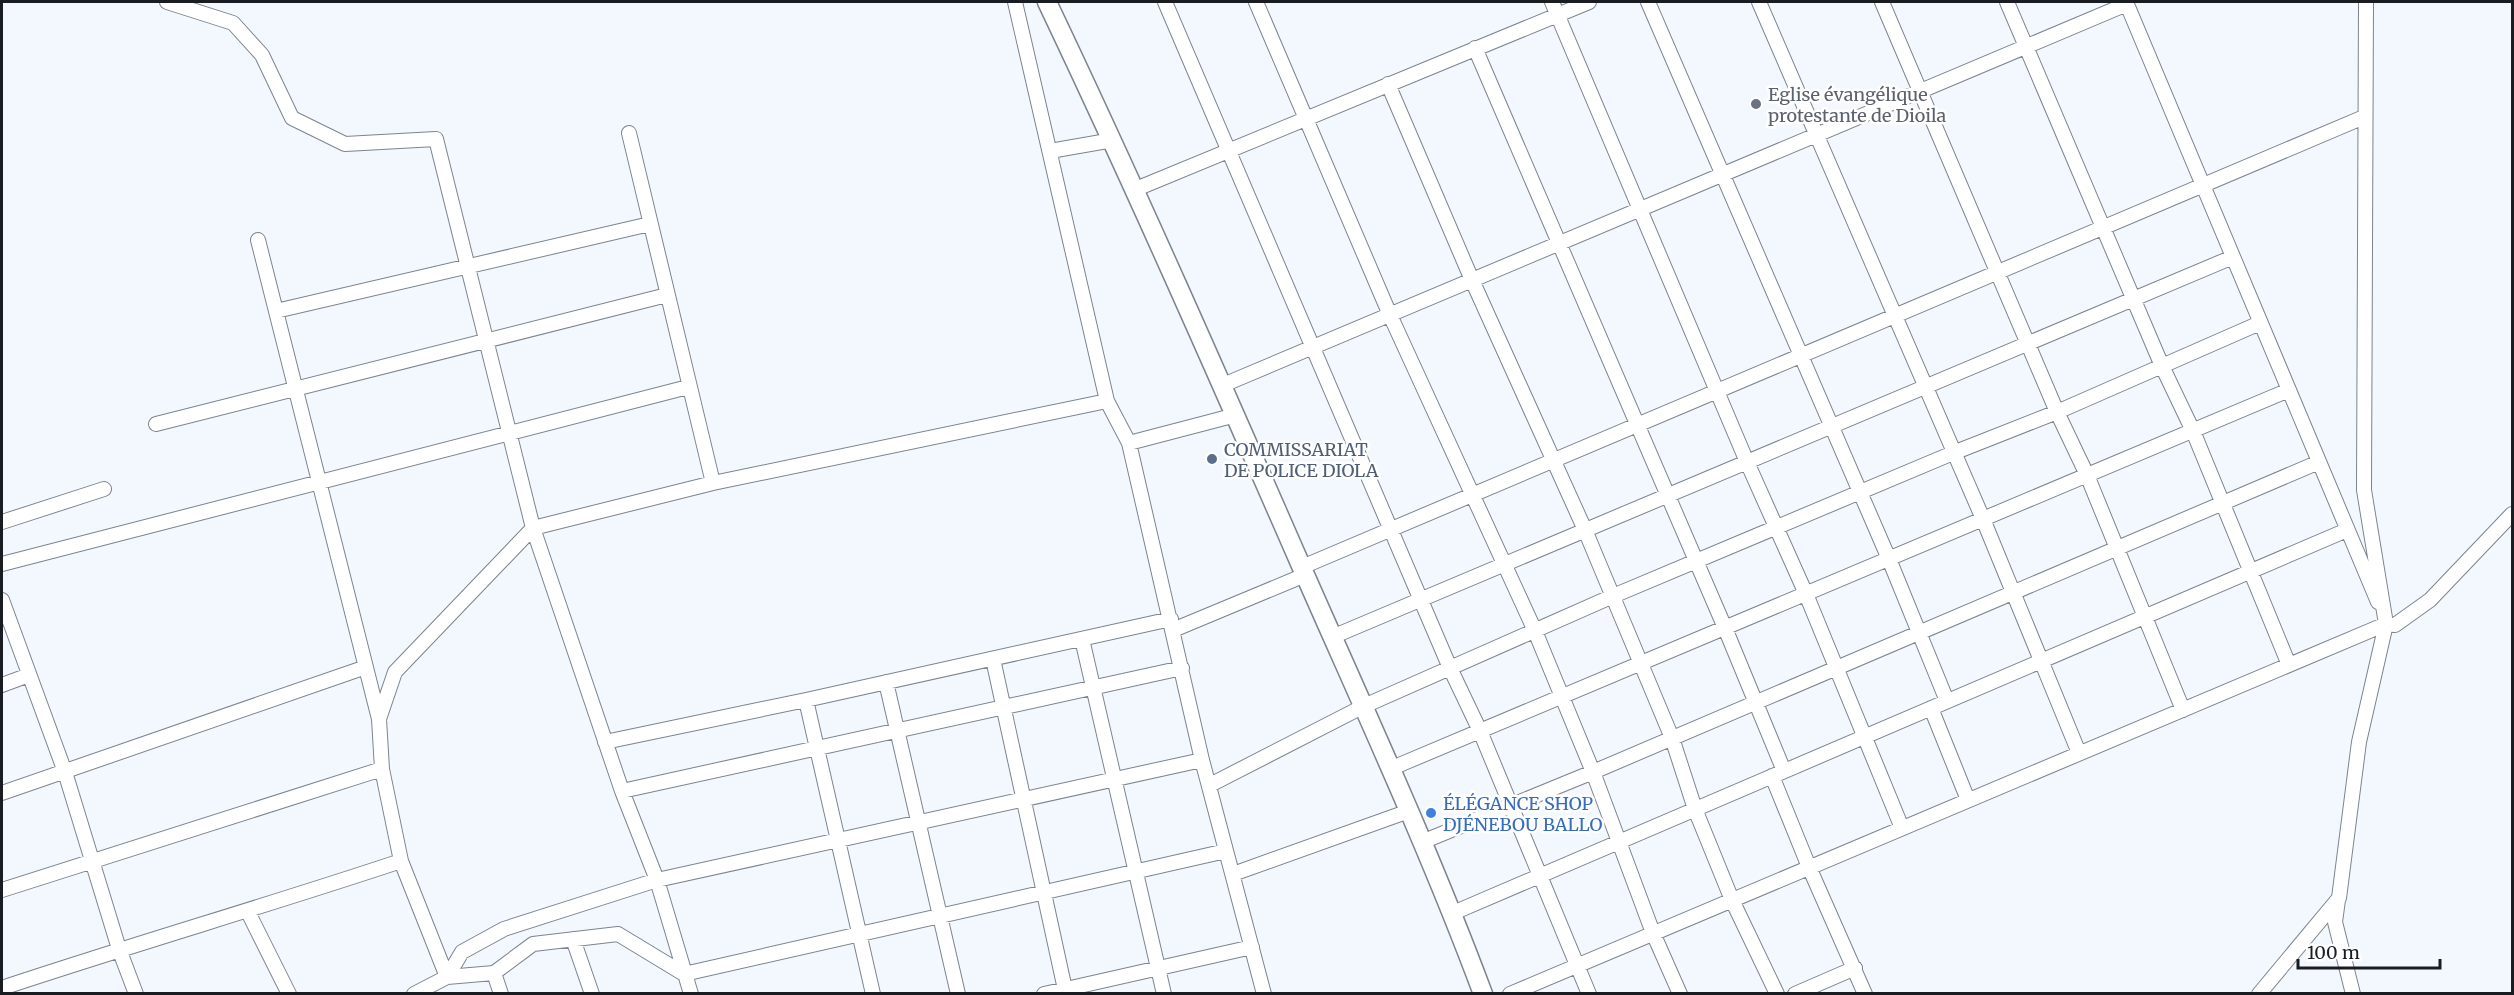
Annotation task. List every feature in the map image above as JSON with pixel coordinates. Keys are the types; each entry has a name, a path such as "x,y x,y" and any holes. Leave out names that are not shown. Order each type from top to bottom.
{"main road":[{"path":"1047,2 1136,189 1332,637 1392,768 1453,913 1483,993"}],"street":[{"path":"167,2 233,23 262,55 292,118 345,144 436,139 533,528 622,791 657,880 691,993"},
{"path":"1015,2 1107,401 1129,444 1202,760 1264,993"},
{"path":"1165,2 1450,668 1480,731 1589,993"},
{"path":"1256,2 1390,315 1535,631 1593,772 1653,933 1680,993"},
{"path":"1136,189 1475,48 1554,8 1589,2"},
{"path":"1648,2 1889,559 1947,701"},
{"path":"1760,2 1924,387 1983,519 2079,753"},
{"path":"1882,2 2057,412 2087,475 2183,710"},
{"path":"2007,2 2162,366 2193,431 2289,665"},
{"path":"2353,993 2335,922 2359,742 2386,624 2364,490 2366,2"},
{"path":"1223,385 2127,3 2386,624"},
{"path":"1554,8 1747,462 1806,594 1834,667 1902,828"},
{"path":"1475,48 1666,496 1725,628 1754,701 1809,867 1865,993"},
{"path":"1388,84 1472,280 1586,530 1672,738 1695,809 1731,900 1777,993"},
{"path":"605,742 1082,639 1172,624 1304,571 1391,529 1553,459 2104,229 2364,117"},
{"path":"629,133 688,387 713,483"},
{"path":"1050,152 1113,140"},
{"path":"276,311 650,224"},
{"path":"258,240 379,719 382,769 401,861 447,977"},
{"path":"1332,637 2233,257"},
{"path":"156,424 667,295"},
{"path":"1210,785 1364,706 1613,596 1953,453 2057,412 2260,323"},
{"path":"2,564 688,387"},
{"path":"1392,768 2289,390"},
{"path":"379,719 396,672 533,528 713,483 1107,401"},
{"path":"1129,444 1236,415"},
{"path":"1422,842 1593,772 1754,701 2319,462"},
{"path":"2,522 104,489"},
{"path":"1510,993 2386,624 2395,625 2430,600 2512,514"},
{"path":"1453,913 2347,530"},
{"path":"2,600 65,772 119,949 136,993"},
{"path":"1082,639 1164,993"},
{"path":"993,659 1065,991"},
{"path":"2,793 366,667"},
{"path":"622,791 1182,668"},
{"path":"2,685 29,675"},
{"path":"886,682 958,993"},
{"path":"806,700 873,993"},
{"path":"1931,708 1968,800"},
{"path":"447,977 462,952 504,929 657,880 1202,760"},
{"path":"2,890 382,769"},
{"path":"1233,874 1409,810"},
{"path":"414,993 447,977 494,973 533,944 618,934 684,974 1226,851"},
{"path":"2,988 119,949 248,912 401,861"},
{"path":"2259,993 2339,898"},
{"path":"248,912 289,993"},
{"path":"573,939 592,993"},
{"path":"1044,993 1065,991 1252,947"},
{"path":"1795,993 1854,968"},
{"path":"494,973 501,993"}],"place":[{"name":"Eglise évangélique protestante de Dioila","path":"1756,104"},
{"name":"COMMISSARIAT DE POLICE DIOLA","path":"1212,459"},
{"name":"ÉLÉGANCE SHOP DJÉNEBOU BALLO","path":"1431,813"}]}
